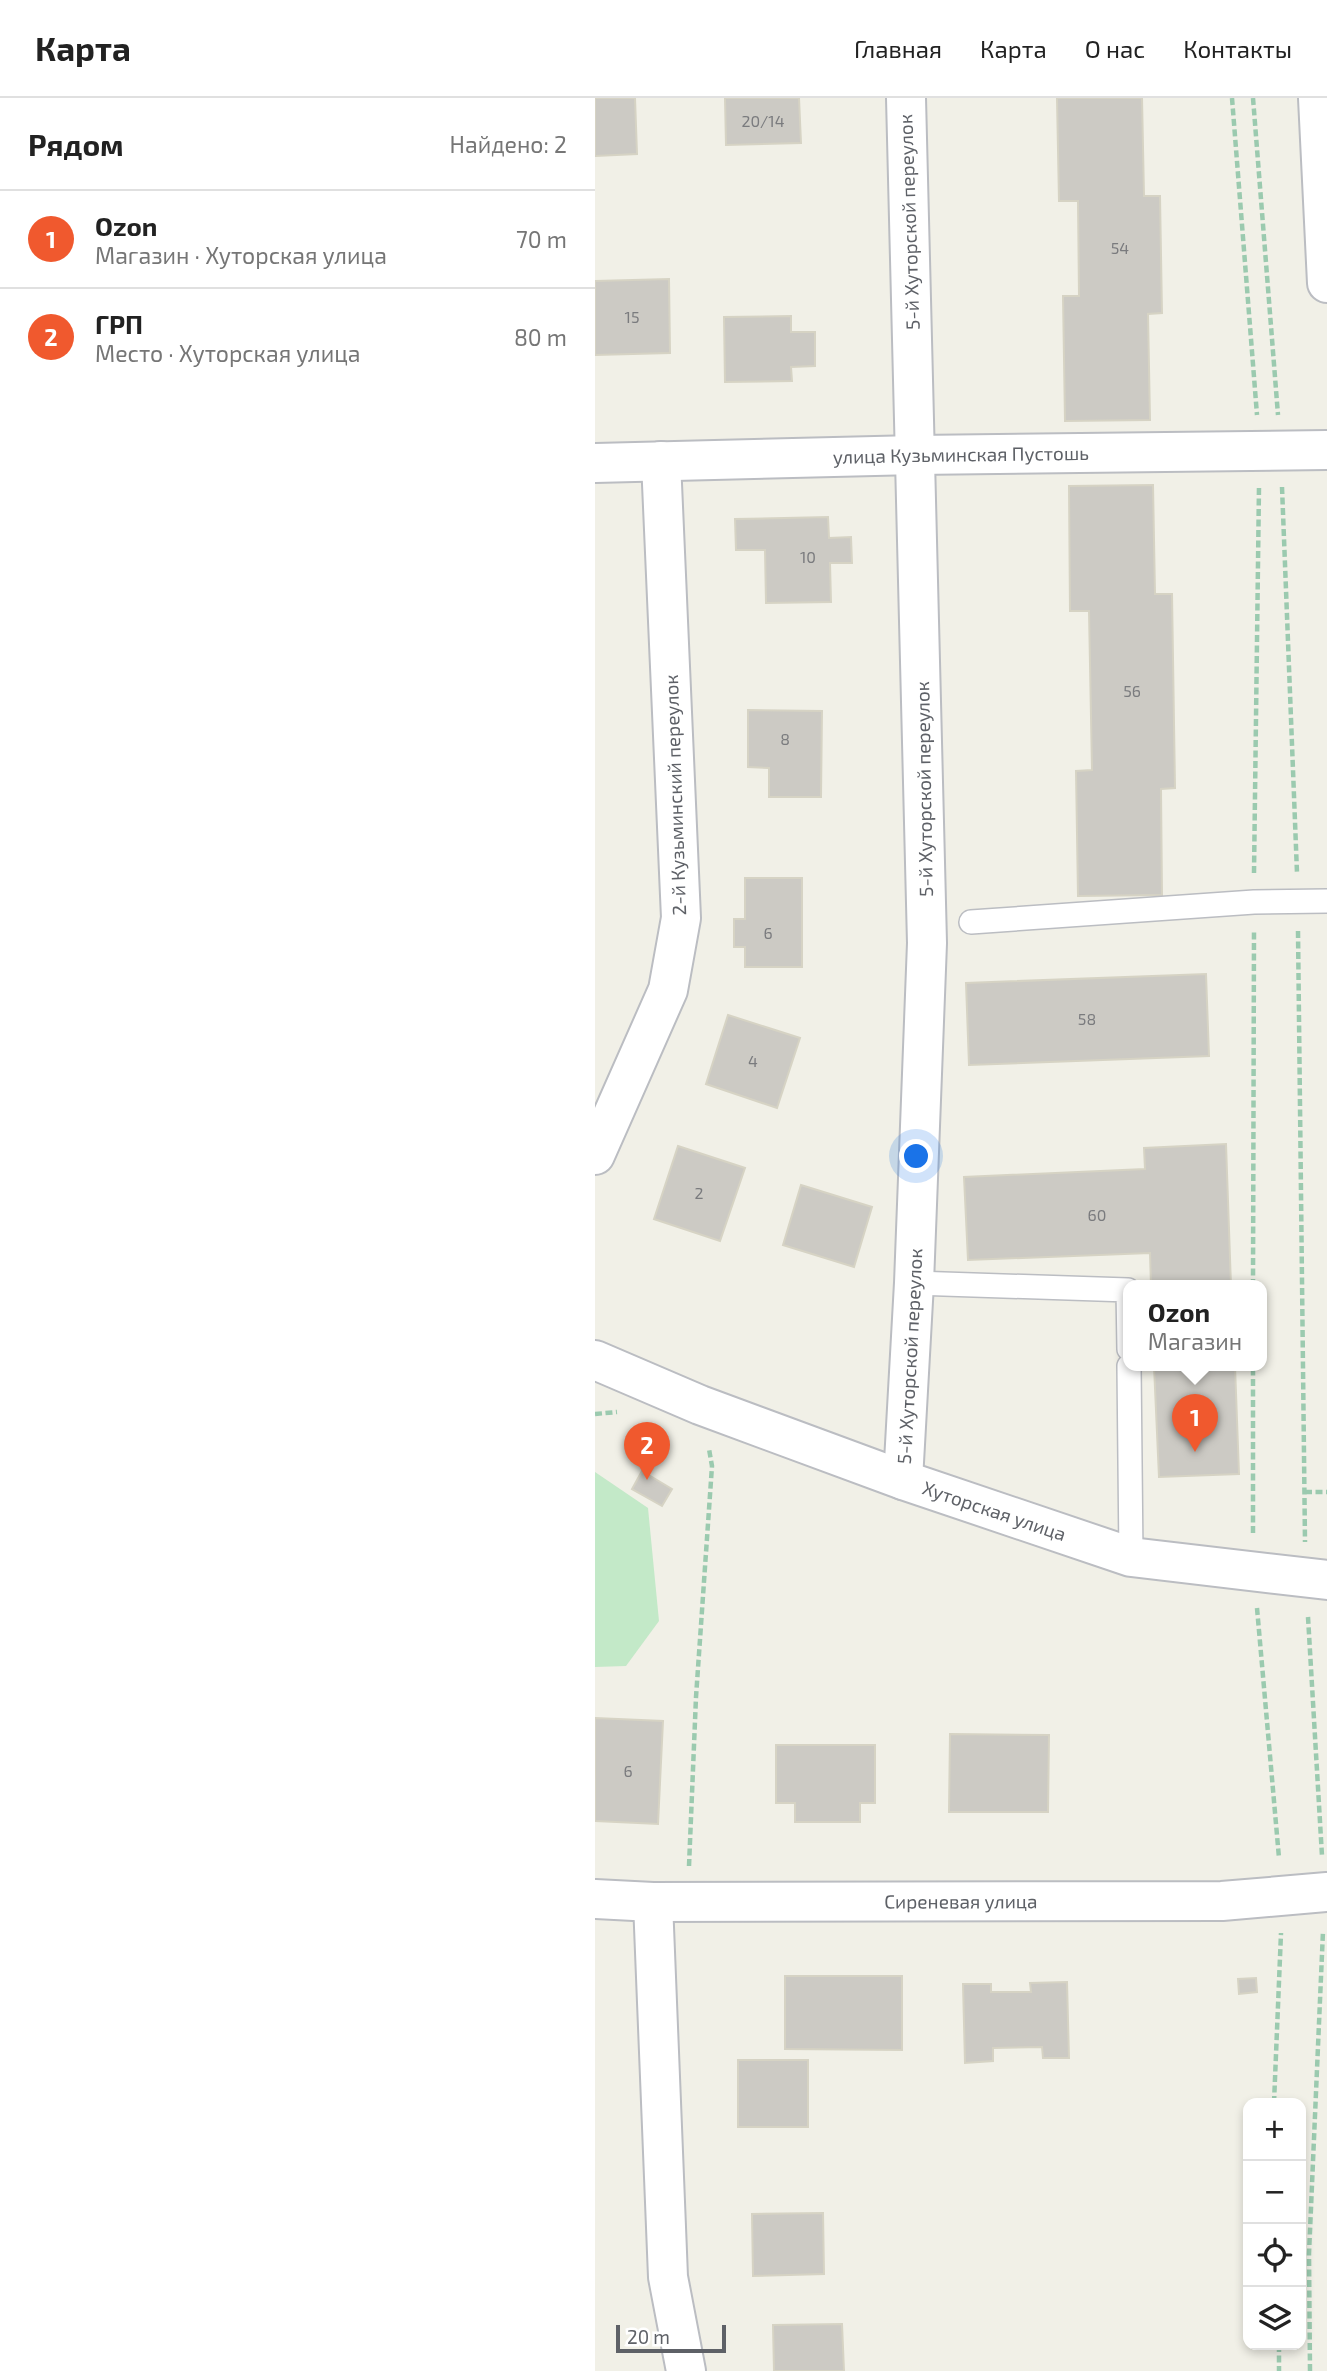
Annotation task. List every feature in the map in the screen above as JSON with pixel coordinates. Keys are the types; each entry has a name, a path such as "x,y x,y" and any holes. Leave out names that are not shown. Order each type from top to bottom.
{"street":[{"name":"5-й Хуторской переулок","path":"903,1480 914,1283 927,943 906,98"},
{"path":"1318,98 1327,283"},
{"name":"улица Кузьминская Пустошь","path":"595,463 916,455 1327,450"},
{"name":"2-й Кузьминский переулок","path":"595,1155 668,990 681,918 661,461"},
{"name":"Хуторская улица","path":"595,1360 700,1405 903,1480 1131,1557 1316,1579"},
{"name":"Сиреневая улица","path":"595,1899 671,1902 1208,1901 1326,1892"},
{"path":"671,1902 667,2277 686,2371"}],"lane":[{"path":"971,922 1254,902 1327,901"},
{"path":"914,1283 1123,1290"},
{"path":"1129,1371 1131,1557"}],"path":[{"path":"1232,98 1270,451 1254,902 1254,1280"},
{"path":"1253,98 1270,451 1298,903 1304,1492 1316,1579 1326,1892 1308,2254 1310,2371"},
{"path":"1253,1371 1253,1572 1282,1896 1273,2098"},
{"path":"671,1902 696,1697 712,1466 700,1405"},
{"path":"1304,1492 1327,1492"},
{"path":"1279,2350 1279,2371"}],"green space":[{"path":"595,1472 648,1508 659,1621 626,1666 595,1667"}],"building":[{"path":"595,98 635,98 637,154 595,156"},
{"path":"725,98 799,98 801,143 726,145"},
{"path":"1057,98 1142,98 1144,196 1160,196 1162,313 1148,314 1150,420 1065,421 1063,296 1079,296 1078,201 1059,201"},
{"path":"669,279 670,353 595,355 595,281"},
{"path":"791,316 791,332 815,332 815,366 791,367 792,381 725,382 724,317"},
{"path":"1153,485 1155,594 1172,594 1175,788 1161,789 1162,895 1078,896 1076,771 1092,770 1089,611 1070,611 1069,486"},
{"path":"828,517 829,538 851,537 852,563 830,563 831,602 766,603 765,550 736,550 735,519"},
{"path":"748,710 822,711 821,797 769,797 769,768 748,767"},
{"path":"745,878 802,878 802,967 745,967 745,947 734,947 734,919 745,919"},
{"path":"1206,974 1209,1056 969,1065 966,983"},
{"path":"728,1015 800,1038 777,1108 706,1084"},
{"path":"1226,1144 1231,1280 1151,1280 1150,1253 968,1260 964,1177 1145,1169 1144,1148"},
{"path":"678,1146 745,1168 720,1241 654,1219"},
{"path":"801,1185 872,1207 854,1267 783,1245"},
{"path":"1154,1371 1235,1371 1239,1474 1159,1477"},
{"path":"642,1471 672,1489 662,1506 632,1489"},
{"path":"595,1718 663,1721 658,1824 595,1821"},
{"path":"950,1734 1049,1735 1048,1812 949,1812"},
{"path":"776,1745 875,1745 875,1803 860,1803 860,1822 795,1822 795,1803 776,1803"},
{"path":"785,1976 902,1976 902,2050 785,2049"},
{"path":"1256,1978 1257,1992 1239,1994 1238,1979"},
{"path":"1067,1982 1069,2058 1043,2058 1042,2047 993,2048 993,2061 965,2063 963,1984 991,1984 991,1992 1031,1992 1030,1983"},
{"path":"738,2060 808,2060 808,2127 738,2127"},
{"path":"823,2213 824,2274 753,2276 752,2214"},
{"path":"842,2324 844,2371 774,2371 773,2325"}],"place":[{"name":"Ozon","path":"1195,1452"},
{"name":"ГРП","path":"647,1480"}]}
